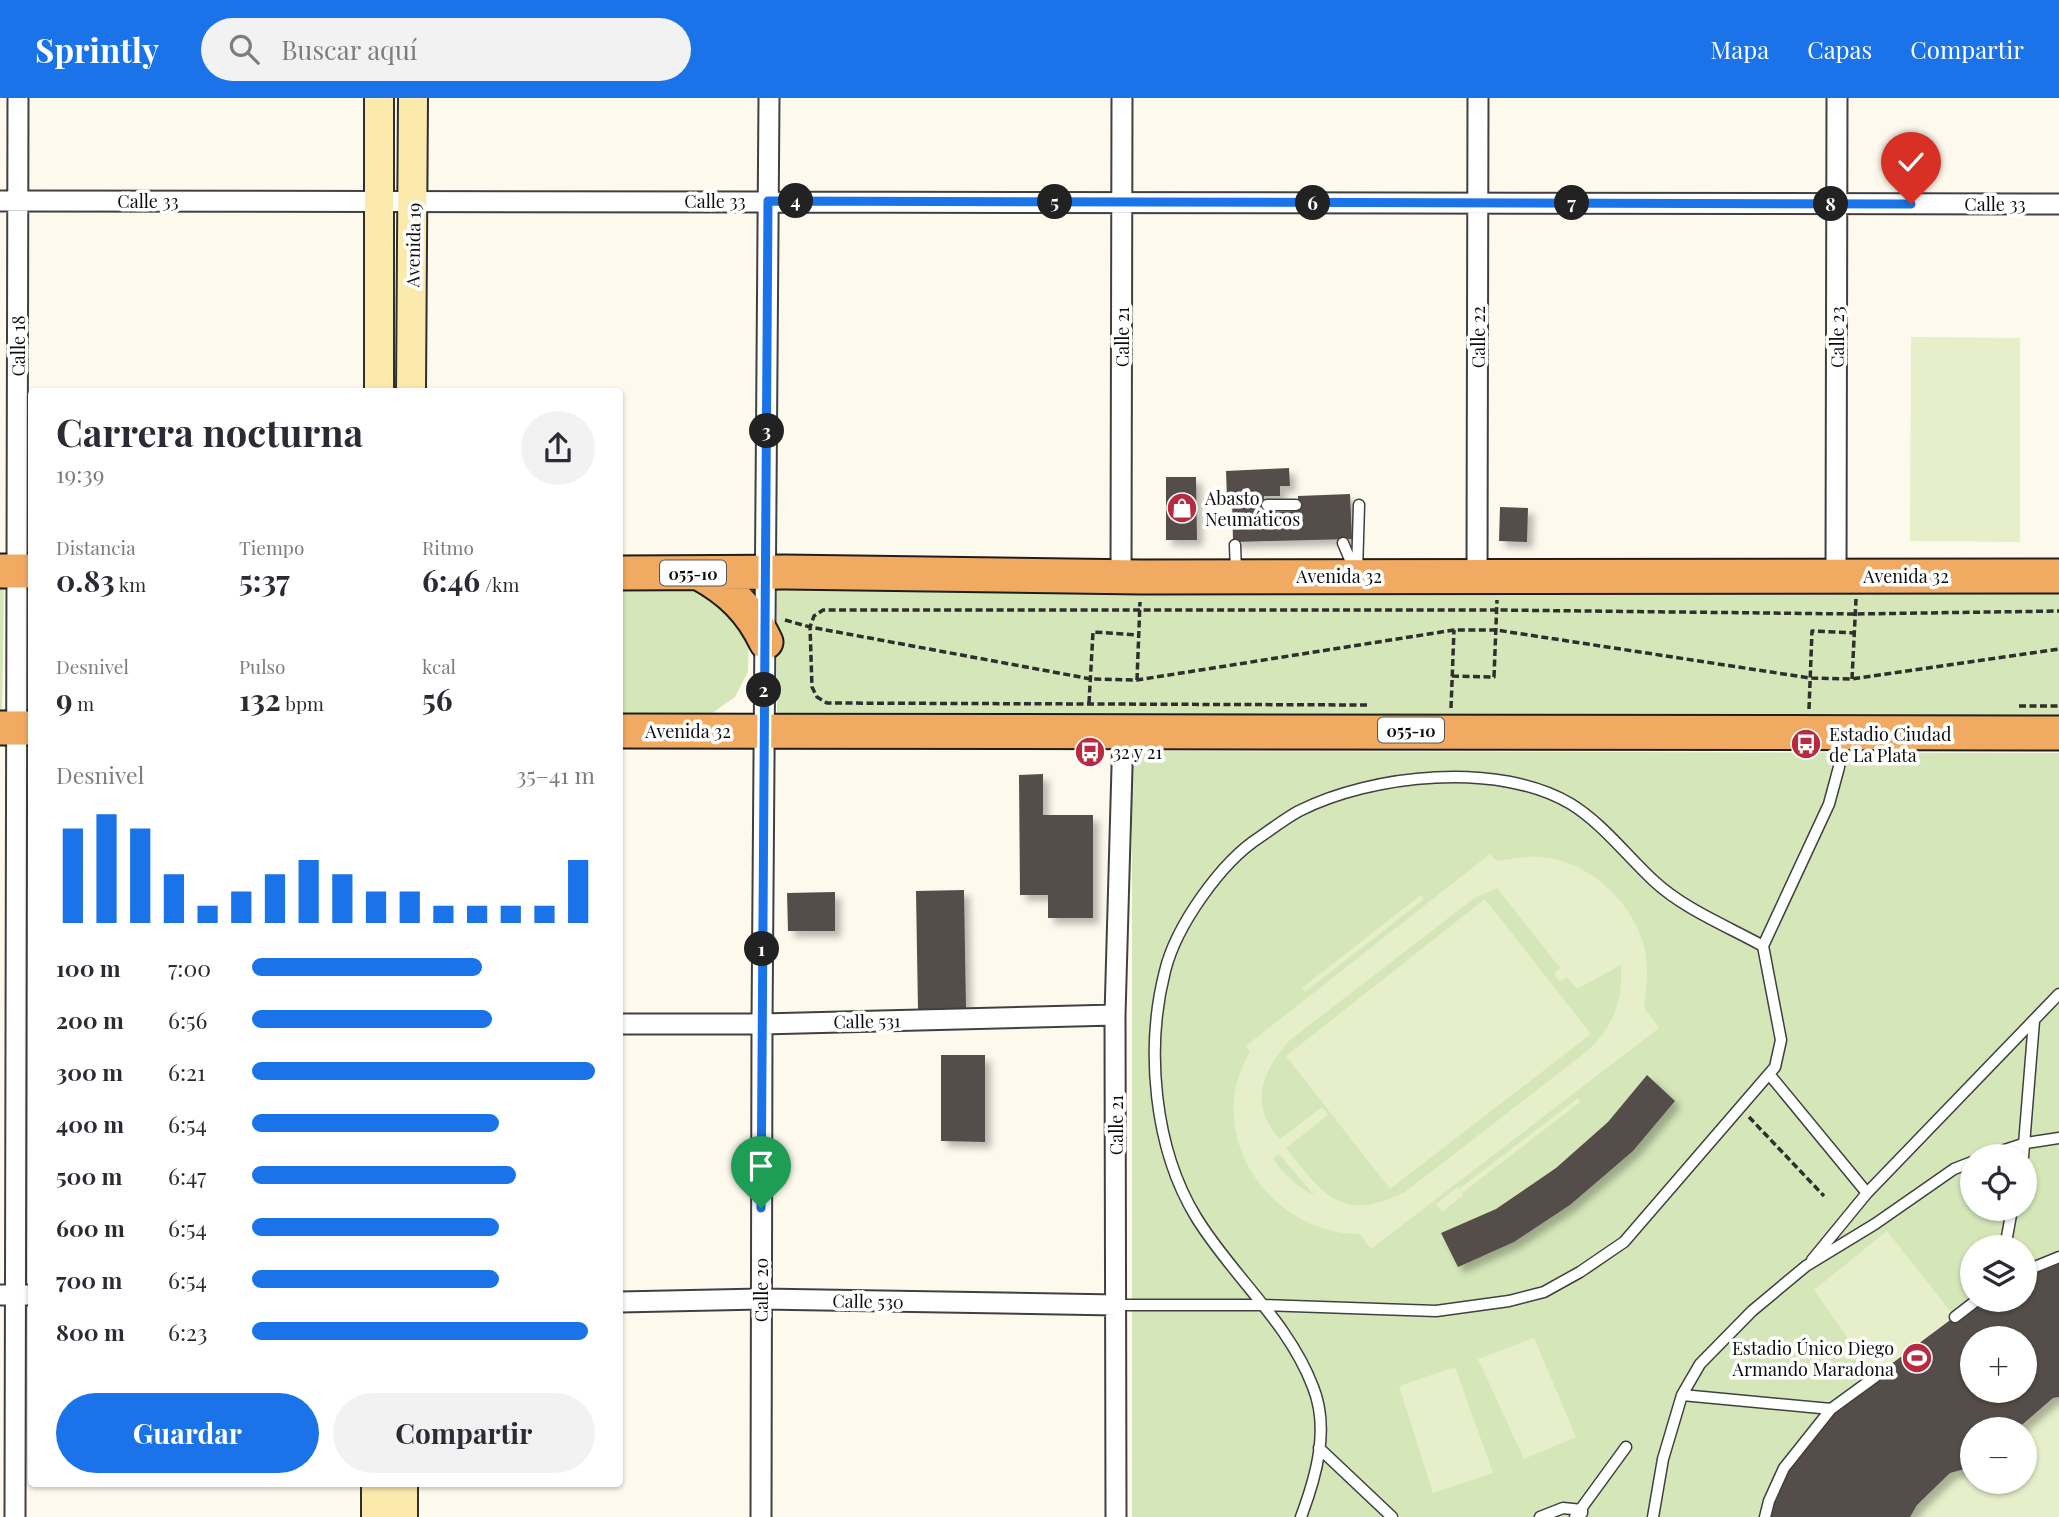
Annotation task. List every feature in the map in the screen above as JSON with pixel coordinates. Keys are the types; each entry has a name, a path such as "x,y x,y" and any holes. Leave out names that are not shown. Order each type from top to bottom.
{"highway":[{"name":"Avenida 32","path":"623,573 776,572 1131,577 1236,561 1357,576 2059,576"},
{"path":"699,573 723,587 741,603 766,642"},
{"name":"Avenida 32","path":"623,731 763,732 1088,718 1123,732 1808,730 2059,733"}],"main road":[{"name":"Avenida 19","path":"379,98 379,388"},
{"name":"Avenida 19","path":"411,388 413,98"},
{"path":"376,1487 376,1517"},
{"path":"403,1487 403,1517"}],"street":[{"name":"Calle 18","path":"15,1517 8,1417 16,1295 8,1022 24,935 16,728 9,201 18,98"},
{"name":"Calle 20","path":"761,1517 763,732 766,642 776,572 768,201 769,98"},
{"name":"Calle 21","path":"1122,98 1131,577"},
{"name":"Calle 22","path":"1478,98 1478,203 1488,576"},
{"name":"Calle 23","path":"1837,98 1846,576"},
{"name":"Calle 33","path":"9,201 2059,204"},
{"name":"Calle 21","path":"1116,1517 1115,1016 1123,732"},
{"name":"Calle 531","path":"623,1024 762,1024 1115,1016"},
{"name":"Calle 530","path":"623,1301 761,1299 1116,1305"}],"lane":[{"path":"1267,505 1296,505"},
{"path":"1357,576 1359,505"},
{"path":"1343,543 1357,576"},
{"path":"1116,1305 1264,1305 1436,1311 1509,1301 1544,1292 1580,1272 1624,1242 1775,1067 1781,1040 1763,946 1829,804 1839,766 1841,731"},
{"path":"1301,1517 1315,1480 1321,1429 1314,1390 1293,1346 1194,1214 1167,1153 1155,1086 1157,1023 1165,970 1187,920 1217,877 1255,839 1300,811 1349,792 1395,782 1447,778 1504,779 1537,788 1571,804 1605,831 1656,883 1682,901 1763,946"},
{"path":"1806,1266 1867,1193 2059,994"},
{"path":"2026,1143 2034,1021"},
{"path":"1769,1074 1867,1193"},
{"path":"2023,1144 2059,1138"},
{"path":"1653,1517 1663,1459 1682,1395 1700,1364 1752,1311 1806,1266 1875,1224 1960,1166"},
{"path":"2037,1266 2059,1257"},
{"path":"1955,1317 1961,1312"},
{"path":"1765,1517 1784,1468 1831,1409 1875,1377"},
{"path":"1682,1395 1831,1409"},
{"path":"1540,1517 1563,1508 1580,1515 1626,1447"},
{"path":"1319,1448 1392,1517"}],"path":[{"path":"776,572 785,621 1091,679 1136,680 1454,630 1496,630 1810,678 1852,679 2059,649"},
{"path":"1452,676 1494,677 1497,610 1488,576"},
{"path":"1846,576 1855,614 1852,679"},
{"path":"1131,577 1140,611 1136,680"},
{"path":"1367,705 1088,718 827,703 817,697 812,687 810,627 814,616 823,610 1497,610 1855,614 2059,611"},
{"path":"1450,730 1454,630"},
{"path":"1808,730 1812,631 1854,633"},
{"path":"1088,718 1093,632 1139,635"},
{"path":"2017,706 2059,706"},
{"path":"1740,1107 1824,1196"}],"green space":[{"path":"1911,337 2020,338 2020,542 1910,541"},
{"path":"0,584 4,584 2,718 0,718"},
{"path":"623,587 703,588 749,632 748,672 735,697 701,721 623,720"},
{"path":"777,587 2059,589 2059,723 777,722"},
{"path":"1140,751 2059,753 2059,1517 1132,1517 1132,762"},
{"path":"1490,854 1497,861 1534,857 1557,860 1574,865 1604,884 1627,911 1643,942 1647,974 1644,1007 1659,1028 1371,1249 1360,1234 1327,1230 1298,1217 1272,1198 1252,1173 1239,1145 1234,1115 1237,1083 1250,1052 1246,1046","holes":["1497,888 1560,968 1554,974 1560,982 1567,977 1577,989 1621,965 1618,1002 1609,1023 1586,1052 1405,1192 1365,1205 1336,1200 1312,1179 1286,1148 1328,1115 1322,1107 1280,1139 1270,1127 1264,1114 1262,1088 1272,1063 1290,1040 1473,899","1279,1154 1315,1196 1297,1185 1281,1170 1273,1158"]},
{"path":"1421,895 1424,899 1305,992 1302,988"},
{"path":"1485,899 1591,1034 1390,1189 1286,1056"},
{"path":"1578,1098 1580,1102 1462,1193 1463,1195 1442,1212 1436,1204"},
{"name":"Estadio Único Diego Armando Maradona","path":"1887,1231 1955,1317 1976,1312 2037,1312 2037,1276 2059,1268 2059,1517 1779,1517 1875,1377 1814,1290"},
{"path":"1534,1338 1576,1437 1524,1459 1478,1359"},
{"path":"1455,1367 1493,1473 1433,1493 1399,1386"}],"building":[{"path":"1289,468 1290,486 1280,486 1280,496 1264,496 1264,512 1298,511 1298,496 1350,494 1352,539 1233,542 1232,498 1227,498 1226,471"},
{"name":"Abasto Neumáticos","path":"1166,477 1196,477 1197,540 1166,540"},
{"path":"1500,507 1528,508 1527,542 1499,541"},
{"path":"1043,774 1043,815 1093,815 1093,918 1048,918 1048,895 1020,895 1019,775"},
{"path":"964,890 966,1009 918,1010 916,891"},
{"path":"835,892 835,931 788,931 787,893"},
{"path":"941,1055 985,1055 985,1142 941,1141"},
{"path":"1647,1075 1675,1101 1633,1151 1570,1205 1514,1242 1458,1267 1441,1233 1496,1209 1556,1168 1608,1122"},
{"path":"2059,1257 2059,1397 2053,1398 2031,1417 1960,1417 1960,1470 1950,1473 1917,1505 1910,1517 1765,1517 1784,1468 1831,1409 1961,1312 2037,1312 2037,1266"}],"place":[{"name":"Abasto Neumáticos","path":"1182,508"},
{"name":"Estadio Ciudad de La Plata","path":"1806,744"},
{"name":"32 y 21","path":"1090,752"},
{"name":"Estadio Único Diego Armando Maradona","path":"1917,1358"}],"route":[{"path":"761,1208 768,201 1911,204"}]}
